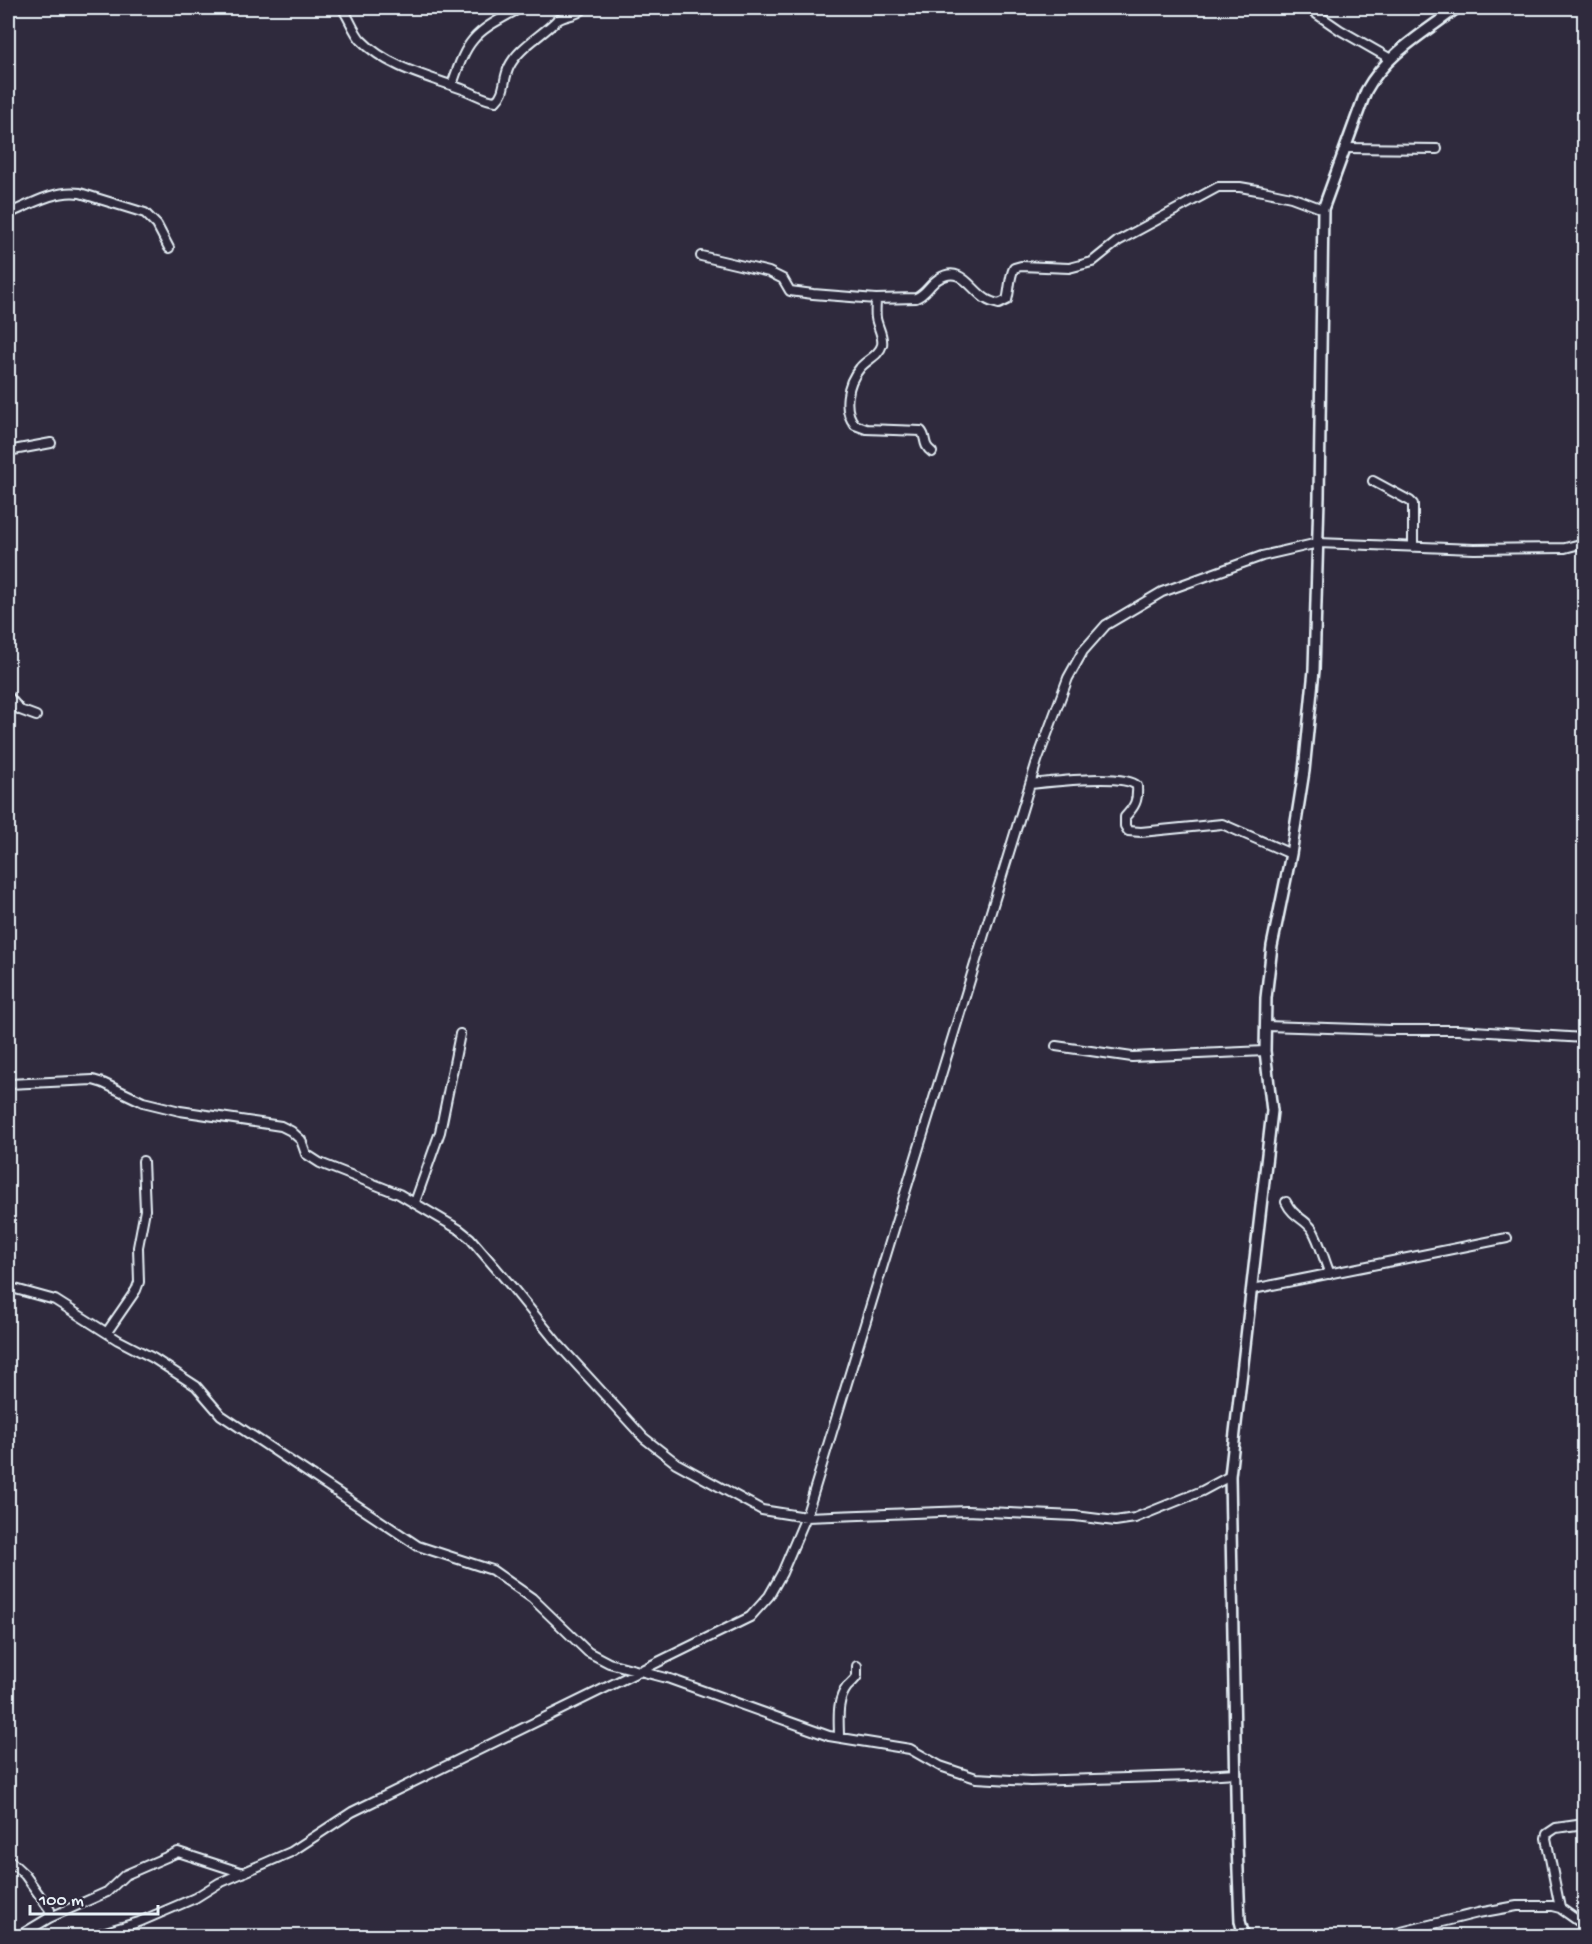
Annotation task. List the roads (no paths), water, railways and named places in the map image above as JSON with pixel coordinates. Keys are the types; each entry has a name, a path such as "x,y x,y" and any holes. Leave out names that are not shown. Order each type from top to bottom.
{"street":[{"path":"342,8 359,38 379,56 411,71 495,101 501,97 509,66 521,51 556,21 575,15 584,8"},
{"path":"1308,8 1340,30 1389,58"},
{"path":"1244,1936 1240,1921 1235,1773 1230,1476 1272,1111 1265,1051 1266,998 1272,946 1291,854 1304,771 1314,670 1323,209 1366,91 1374,76 1389,58 1457,8"},
{"path":"452,85 467,46 482,30 515,11"},
{"path":"1345,148 1437,149"},
{"path":"701,256 769,272 783,279 793,292 876,299 916,298 922,296 939,278 952,275 967,279 984,298 999,304 1007,300 1014,268 1021,266 1069,268 1092,262 1118,241 1218,187 1240,186 1291,196 1323,209"},
{"path":"8,214 55,195 80,193 150,216 169,248"},
{"path":"876,299 876,316 883,342 880,350 860,368 851,384 848,397 849,414 855,425 866,429 921,431 927,448 932,452"},
{"path":"8,451 51,443"},
{"path":"1373,481 1413,504 1413,547"},
{"path":"92,1936 149,1918 195,1898 219,1883 291,1852 352,1812 750,1617 769,1596 782,1573 806,1517 1030,784 1068,678 1083,651 1106,625 1162,592 1262,556 1318,543 1474,549 1554,548 1584,543"},
{"path":"8,696 20,710 36,716"},
{"path":"1030,784 1068,780 1126,780 1136,783 1138,794 1136,805 1125,817 1125,826 1128,831 1141,832 1222,824 1291,854"},
{"path":"1266,1026 1458,1030 1584,1038"},
{"path":"415,1202 440,1132 460,1034"},
{"path":"1056,1047 1132,1057 1265,1051"},
{"path":"8,1084 93,1080 143,1102 180,1111 280,1126 291,1131 301,1140 306,1154 320,1163 415,1202 470,1238 558,1344 644,1438 676,1463 762,1510 806,1517 967,1511 1075,1515 1124,1520 1135,1518 1202,1491 1230,1476"},
{"path":"107,1332 139,1282 138,1247 145,1210 142,1161"},
{"path":"1286,1202 1294,1215 1314,1232 1330,1274"},
{"path":"1253,1290 1507,1238"},
{"path":"8,1287 55,1300 184,1377 196,1386 221,1415 418,1546 492,1570 532,1598 588,1652 609,1663 670,1679 815,1732 910,1749 940,1766 976,1778 1030,1781 1235,1773"},
{"path":"839,1737 841,1700 857,1676 857,1666"},
{"path":"1560,1908 1547,1834 1556,1828 1584,1824"},
{"path":"19,1936 49,1918 107,1892 125,1875 178,1852 243,1873"},
{"path":"8,1859 25,1875 50,1910 49,1918"},
{"path":"1384,1936 1516,1906 1560,1908 1584,1925"}]}
